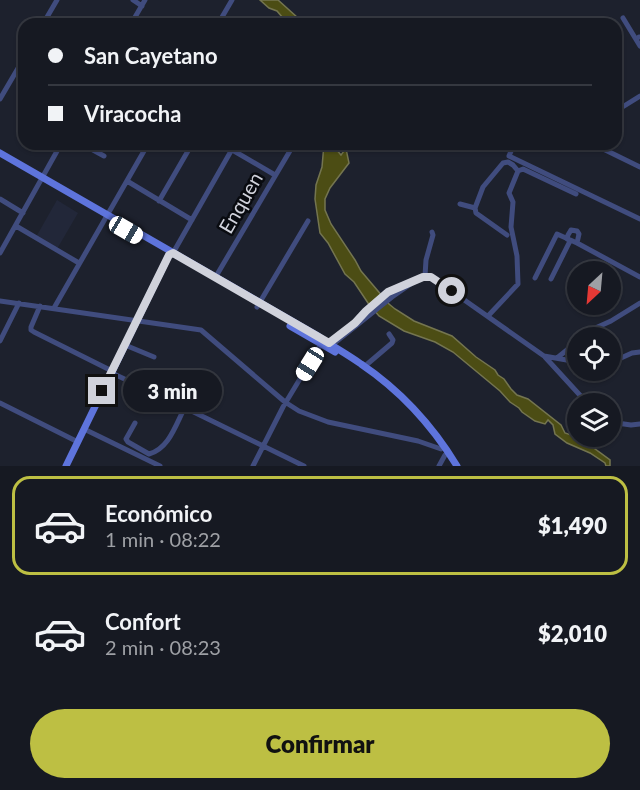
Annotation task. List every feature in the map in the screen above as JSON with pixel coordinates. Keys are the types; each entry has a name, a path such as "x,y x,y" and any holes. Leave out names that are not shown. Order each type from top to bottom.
{"main road":[{"path":"0,153 106,217 365,366 428,424 445,451 451,466"},
{"path":"0,158 41,179"},
{"path":"171,254 215,278 303,334 328,346 369,375 422,423 456,466"},
{"path":"66,466 171,254"}],"street":[{"path":"46,18 57,0"},
{"path":"133,0 144,3 135,18"},
{"path":"222,18 232,0"},
{"path":"623,18 640,46"},
{"path":"0,99 18,68"},
{"path":"622,106 640,96"},
{"path":"0,253 58,150"},
{"path":"93,150 104,156"},
{"path":"54,308 145,150"},
{"path":"159,201 189,150"},
{"path":"171,254 232,150"},
{"path":"238,150 275,175"},
{"name":"Enquen","path":"215,278 290,150"},
{"path":"512,150 509,156 640,219"},
{"path":"606,150 640,167"},
{"path":"507,235 476,213 475,208 483,187 505,162 510,162 518,171"},
{"path":"518,171 523,169 576,194"},
{"path":"488,316 518,284 517,256 511,227 513,202 509,193 518,171"},
{"path":"127,181 192,220"},
{"path":"0,200 23,213"},
{"path":"460,204 475,208"},
{"path":"258,305 308,221"},
{"path":"16,226 79,263"},
{"path":"551,279 569,240 571,230 579,234 577,243"},
{"path":"425,276 432,232"},
{"path":"535,278 556,234 640,277"},
{"path":"253,466 285,402 328,346 390,295 425,276 434,278 544,356 578,393"},
{"path":"0,301 201,330 285,402 299,411 328,422 418,441 445,451 439,466"},
{"path":"0,341 19,303"},
{"path":"598,327 640,303"},
{"path":"40,306 31,327 32,331 116,375 304,466"},
{"path":"365,366 392,343 393,340 389,334"},
{"path":"125,345 154,357"},
{"path":"556,358 567,350"},
{"path":"621,358 640,352"},
{"path":"544,356 567,360"},
{"path":"0,403 78,442"},
{"path":"135,423 126,439 151,454 166,443 185,408"},
{"path":"621,424 640,424"},
{"path":"84,429 160,466"}],"shaded area":[{"path":"260,0 278,0 298,18 283,18 277,11 269,8"},
{"path":"323,150 337,150 341,155 343,150 346,150 349,163 330,188 325,199 325,210 331,224 361,271 395,309 414,321 452,336 495,370 517,395 528,399 561,425 567,434 567,443 555,434 553,425 548,420 545,424 535,421 522,412 453,352 435,342 404,331 379,316 354,282 345,274 320,233 315,199 316,185 322,167"},
{"path":"57,200 78,213 57,249 36,237"},
{"path":"576,447 592,447 610,460 610,466 606,466 590,453"}],"route":[{"path":"102,391 169,255 173,253 329,343 355,323 388,292 405,284 415,282 425,276 431,277 452,291"}]}
